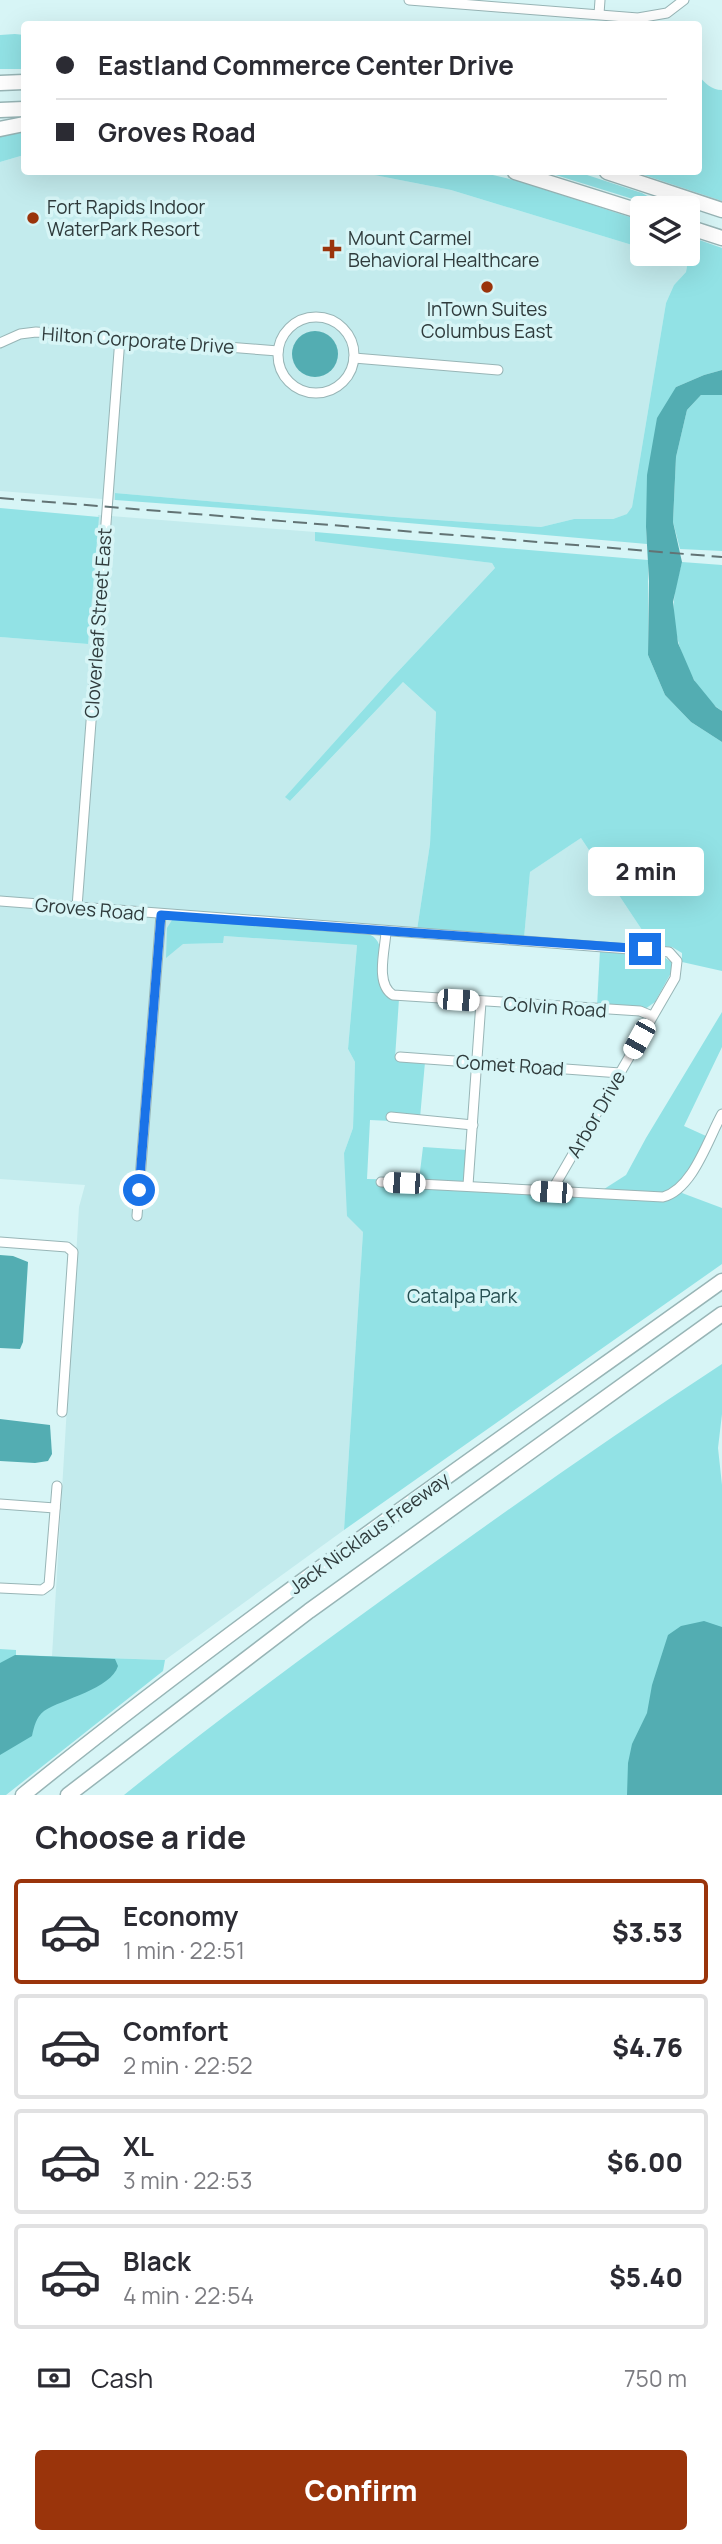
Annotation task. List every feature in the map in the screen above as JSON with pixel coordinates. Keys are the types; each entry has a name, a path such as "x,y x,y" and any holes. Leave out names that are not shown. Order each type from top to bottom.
{"highway":[{"path":"0,83 21,82"},
{"path":"0,110 21,109"},
{"path":"0,129 21,125"},
{"path":"526,175 630,208"},
{"path":"616,175 722,210"},
{"path":"700,231 722,239"},
{"name":"Jack Nicklaus Freeway","path":"23,1795 256,1615 720,1283"},
{"name":"Jack Nicklaus Freeway","path":"68,1795 280,1632 720,1315"}],"street":[{"path":"410,0 652,17 667,13 684,0"},
{"path":"599,15 600,0"},
{"path":"307,317 319,317 331,319 349,335 354,358 349,374 341,384 318,393 294,386 285,377 279,365 278,351 287,330 296,322 307,317"},
{"name":"Hilton Corporate Drive","path":"0,343 20,334 36,332 278,351"},
{"name":"Cloverleaf Street East","path":"77,907 120,338"},
{"path":"354,358 498,370"},
{"name":"Groves Road","path":"0,901 665,951 677,961"},
{"path":"137,1216 161,915"},
{"name":"Colvin Road","path":"386,932 383,980 388,992 393,995 640,1012 652,1016"},
{"name":"Arbor Drive","path":"551,1192 675,978 677,961"},
{"path":"468,1185 481,1002"},
{"name":"Comet Road","path":"400,1057 620,1073"},
{"path":"381,1182 468,1185 653,1198 672,1194 686,1182 722,1114"},
{"path":"391,1117 473,1125"},
{"path":"0,1242 66,1247 72,1250 62,1412"},
{"path":"0,1587 46,1589 50,1581 57,1486"},
{"path":"0,1504 55,1508"}],"shaded area":[{"path":"21,156 21,175 374,175 451,190 630,244 630,266 687,266 666,303 632,507 628,514 613,519 574,519 541,527 115,493 115,500 0,491 0,162"},
{"path":"315,331 331,338 338,354 331,370 315,377 299,370 292,354 299,338"},
{"path":"722,370 722,395 701,395 687,410 676,457 673,522 682,562 673,602 678,643 694,680 722,711 722,742 691,722 665,695 648,655 649,581 646,527 647,475 657,418 676,387"},
{"path":"98,515 315,532 315,540 492,563 495,568 286,796 290,801 403,682 436,712 430,844 417,930 373,935 179,919 183,944 222,943 224,936 357,945 348,1049 355,1062 353,1128 344,1153 363,1232 344,1530 165,1660 52,1656 79,1207 85,1185 0,1179 0,637 88,644"},
{"path":"581,838 646,936 645,946 524,938 530,872"},
{"path":"0,1255 13,1256 28,1262 23,1342 20,1349 0,1348"},
{"path":"0,1419 50,1425 52,1454 48,1461 0,1461"},
{"path":"704,1621 722,1627 722,1795 627,1795 628,1763 632,1744 647,1713 652,1685 668,1635 681,1626"},
{"path":"15,1655 115,1659 118,1666 106,1681 41,1713 32,1736 0,1755 0,1663"}],"green space":[{"path":"0,35 21,35 21,69 0,69"},
{"path":"702,79 711,87 722,90 722,201 644,175 702,175"},
{"path":"21,131 21,156 0,162 0,135"},
{"path":"374,175 493,175 518,181 630,217 630,244 451,190"},
{"path":"556,175 587,175 648,196 630,198"},
{"path":"700,240 722,248 722,370 676,387 646,527 647,544 115,500 115,493 541,527 574,519 613,519 627,514 632,507 666,303 674,285 686,272 687,266 700,266"},
{"path":"701,395 722,395 722,551 680,549 673,522 676,457 687,410"},
{"path":"0,508 99,517 88,644 0,637"},
{"path":"315,532 648,560 648,655 665,695 691,722 722,742 722,971 682,962 682,953 672,947 645,946 646,936 581,838 530,872 524,938 417,930 430,844 436,712 403,682 290,801 285,797 495,568 492,563 315,541"},
{"path":"682,562 722,565 722,711 701,690 679,645 675,629 674,600"},
{"name":"Catalpa Park","path":"172,920 366,933 375,939 380,947 381,986 387,994 399,999 395,1058 425,1062 420,1118 370,1120 367,1179 419,1180 423,1147 468,1150 467,1183 601,1191 626,1175 722,1012 722,1047 684,1126 706,1136 682,1193 722,1208 722,1264 344,1530 363,1232 347,1216 344,1153 353,1128 355,1062 348,1049 357,945 224,936 223,943 183,944 166,958 167,928"},
{"path":"600,950 661,955 671,962 672,971 655,1002 645,1009 597,1007"},
{"path":"722,1364 722,1414 718,1448 722,1485 722,1795 124,1795 321,1644 581,1459"},
{"path":"0,1649 16,1650 16,1655 165,1660 163,1671 6,1795 0,1795"}],"railway":[{"path":"0,498 722,557"}],"place":[{"name":"Fort Rapids Indoor WaterPark Resort","path":"33,218"},
{"name":"Mount Carmel Behavioral Healthcare","path":"332,249"},
{"name":"InTown Suites Columbus East","path":"487,287"}],"route":[{"path":"139,1190 161,915 645,949"}]}
